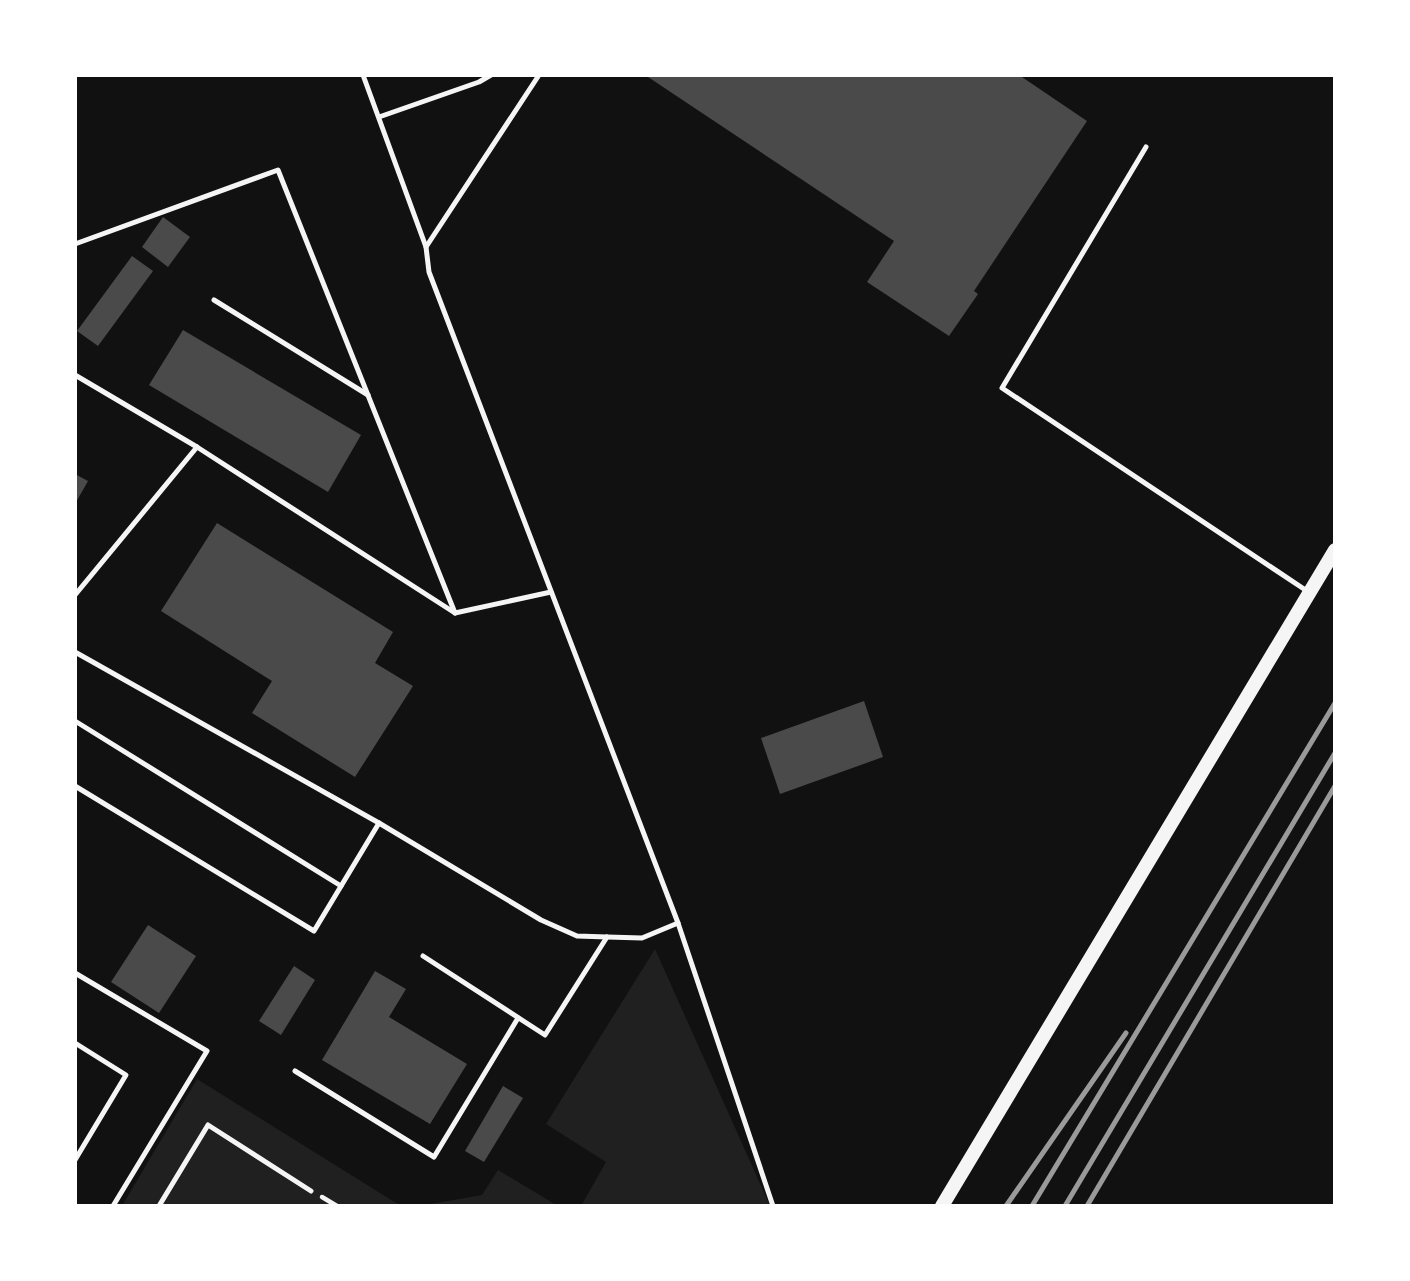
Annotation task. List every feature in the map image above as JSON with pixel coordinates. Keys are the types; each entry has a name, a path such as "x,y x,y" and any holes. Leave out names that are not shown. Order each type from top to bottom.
{"main road":[{"path":"942,1206 1335,551"}],"lane":[{"path":"363,75 426,247 429,272 677,923 773,1206"},
{"path":"379,117 479,82 491,75"},
{"path":"426,247 539,75"},
{"path":"1146,147 1002,388 1310,593"},
{"path":"75,244 278,170 455,613"},
{"path":"214,300 368,395"},
{"path":"75,375 197,447 455,613 551,592"},
{"path":"75,595 197,447"},
{"path":"75,652 379,823 541,920 577,936 642,938 677,923"},
{"path":"75,721 341,886"},
{"path":"75,786 314,930 379,823"},
{"path":"423,956 545,1035 607,937"},
{"path":"75,973 207,1051 113,1206"},
{"path":"295,1071 434,1157 518,1018"},
{"path":"75,1043 126,1075 75,1160"},
{"path":"159,1206 208,1125 312,1191"}],"shaded area":[{"path":"655,949 770,1206 581,1206 606,1162 546,1124"},
{"path":"197,1079 401,1206 122,1206"},
{"path":"498,1170 558,1206 419,1206 482,1195"}],"building":[{"path":"645,75 1019,75 1087,121 974,291 978,294 949,336 867,282 894,241"},
{"path":"163,217 190,237 168,267 142,247"},
{"path":"132,256 153,271 98,346 77,331"},
{"path":"183,330 361,435 328,492 149,385"},
{"path":"75,474 88,481 75,504"},
{"path":"217,523 393,632 375,663 413,686 355,777 252,713 272,681 161,611"},
{"path":"864,701 883,757 780,794 761,738"},
{"path":"148,925 196,956 159,1013 111,982"},
{"path":"294,966 315,980 281,1035 259,1021"},
{"path":"375,971 406,989 389,1017 467,1064 430,1124 322,1060"},
{"path":"503,1086 523,1098 484,1162 465,1151"}],"railway":[{"path":"1032,1206 1335,703"},
{"path":"1065,1206 1335,753"},
{"path":"1087,1206 1335,786"},
{"path":"1006,1206 1126,1033"}]}
